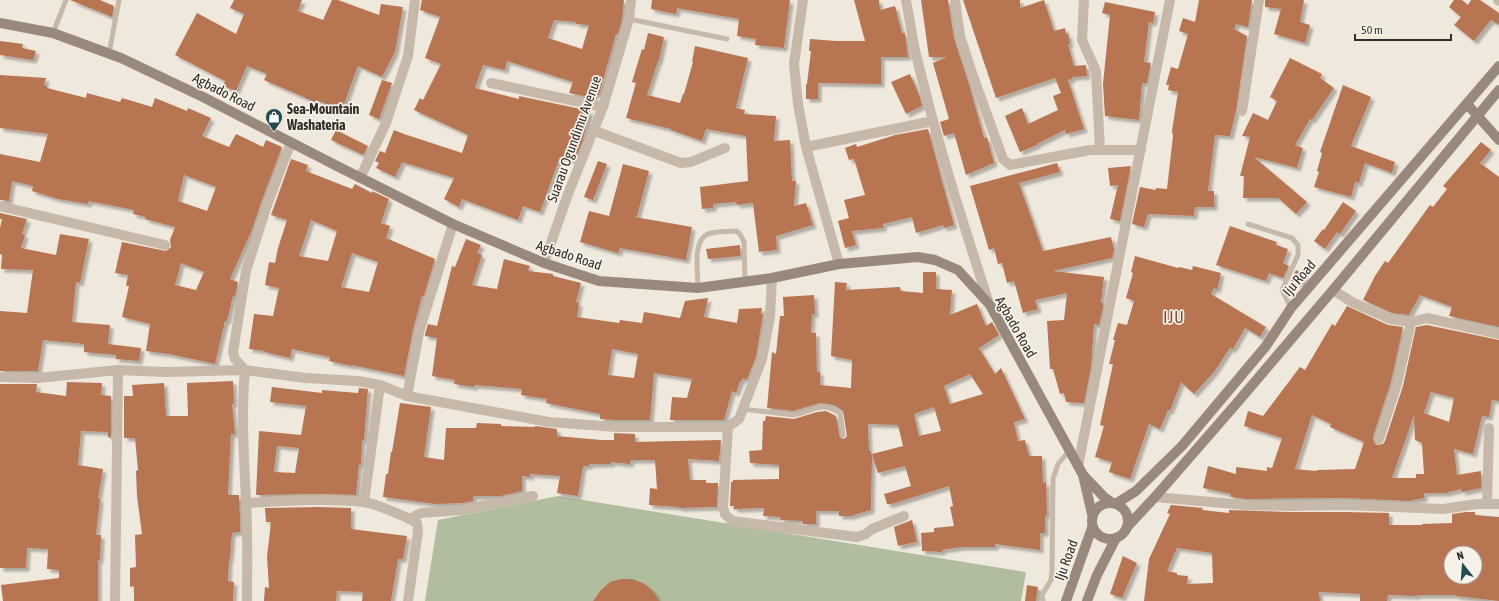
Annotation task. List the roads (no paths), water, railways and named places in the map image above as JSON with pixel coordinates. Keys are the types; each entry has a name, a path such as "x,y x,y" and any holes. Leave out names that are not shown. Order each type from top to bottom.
{"main road":[{"name":"Agbado Road","path":"0,23 53,33 121,58 196,93 360,178 453,224 544,263 599,281 698,288 772,278 839,264 918,257 935,260 958,270 990,305 1083,475 1105,498 1114,503"},
{"name":"Iju Road","path":"1114,503 1136,491 1182,446 1266,346 1291,308 1499,66"},
{"path":"1127,527 1128,517 1124,509 1114,503 1103,503 1097,507 1092,514 1092,528 1096,533 1109,539 1121,536 1127,527 1155,497 1333,290 1499,90"},
{"path":"1467,104 1499,140"},
{"name":"Agbado Road","path":"1083,475 1092,514"},
{"name":"Iju Road","path":"1066,601 1092,528"},
{"path":"1087,601 1097,575 1116,538"}],"street":[{"path":"360,178 386,123 408,56 415,0"},
{"name":"Suarau Ogundimu Avenue","path":"544,263 568,194 595,131 603,108 629,20 631,0"},
{"path":"803,0 794,64 798,104 806,147 839,264"},
{"path":"906,0 915,51 933,121 953,190 990,305"},
{"path":"955,0 960,36 972,73 1003,159 1010,165 1090,150 1141,150"},
{"path":"1084,0 1082,40 1096,71 1100,150"},
{"path":"1078,466 1170,0"},
{"path":"1242,112 1259,0"},
{"path":"491,83 603,108"},
{"path":"806,147 933,121"},
{"path":"595,131 681,163 691,162 725,148"},
{"path":"247,601 246,503 242,394 245,370 234,358 233,352 246,271 267,204 291,142"},
{"path":"0,206 165,245"},
{"path":"407,396 419,332 453,224"},
{"path":"0,377 38,378 118,370 165,372 245,370 306,378 358,381 380,385 407,396 549,422 616,427 728,427 739,419 762,359 770,316 772,278"},
{"path":"1333,290 1352,302 1390,319 1411,322 1427,318 1499,334"},
{"path":"1379,439 1397,384 1411,322"},
{"path":"115,601 118,370"},
{"path":"364,502 380,385"},
{"path":"728,427 723,507 725,514 732,521 857,537 904,516"},
{"path":"1488,504 1489,428"},
{"path":"409,519 420,513 461,510 533,496"},
{"path":"1155,497 1245,505 1288,506 1345,505 1443,509 1477,504 1499,504"},
{"path":"246,503 305,499 364,502 416,523 418,532 408,601"}],"lane":[{"path":"53,33 66,0"},
{"path":"108,54 120,0"},
{"path":"629,20 727,39"},
{"path":"1248,224 1292,238 1298,245 1298,255 1282,290 1291,308"},
{"path":"698,288 697,247 707,234 720,232 737,231 741,236 744,242 745,281"},
{"path":"742,409 793,415 800,414 813,407 833,409 840,413 843,434"},
{"path":"1043,601 1042,595 1051,580 1052,571 1053,479 1058,464 1070,451"}],"place":[{"name":"Sea-Mountain Washateria","path":"274,132"}],"district":[{"name":"IJU","path":"1174,317"}]}
